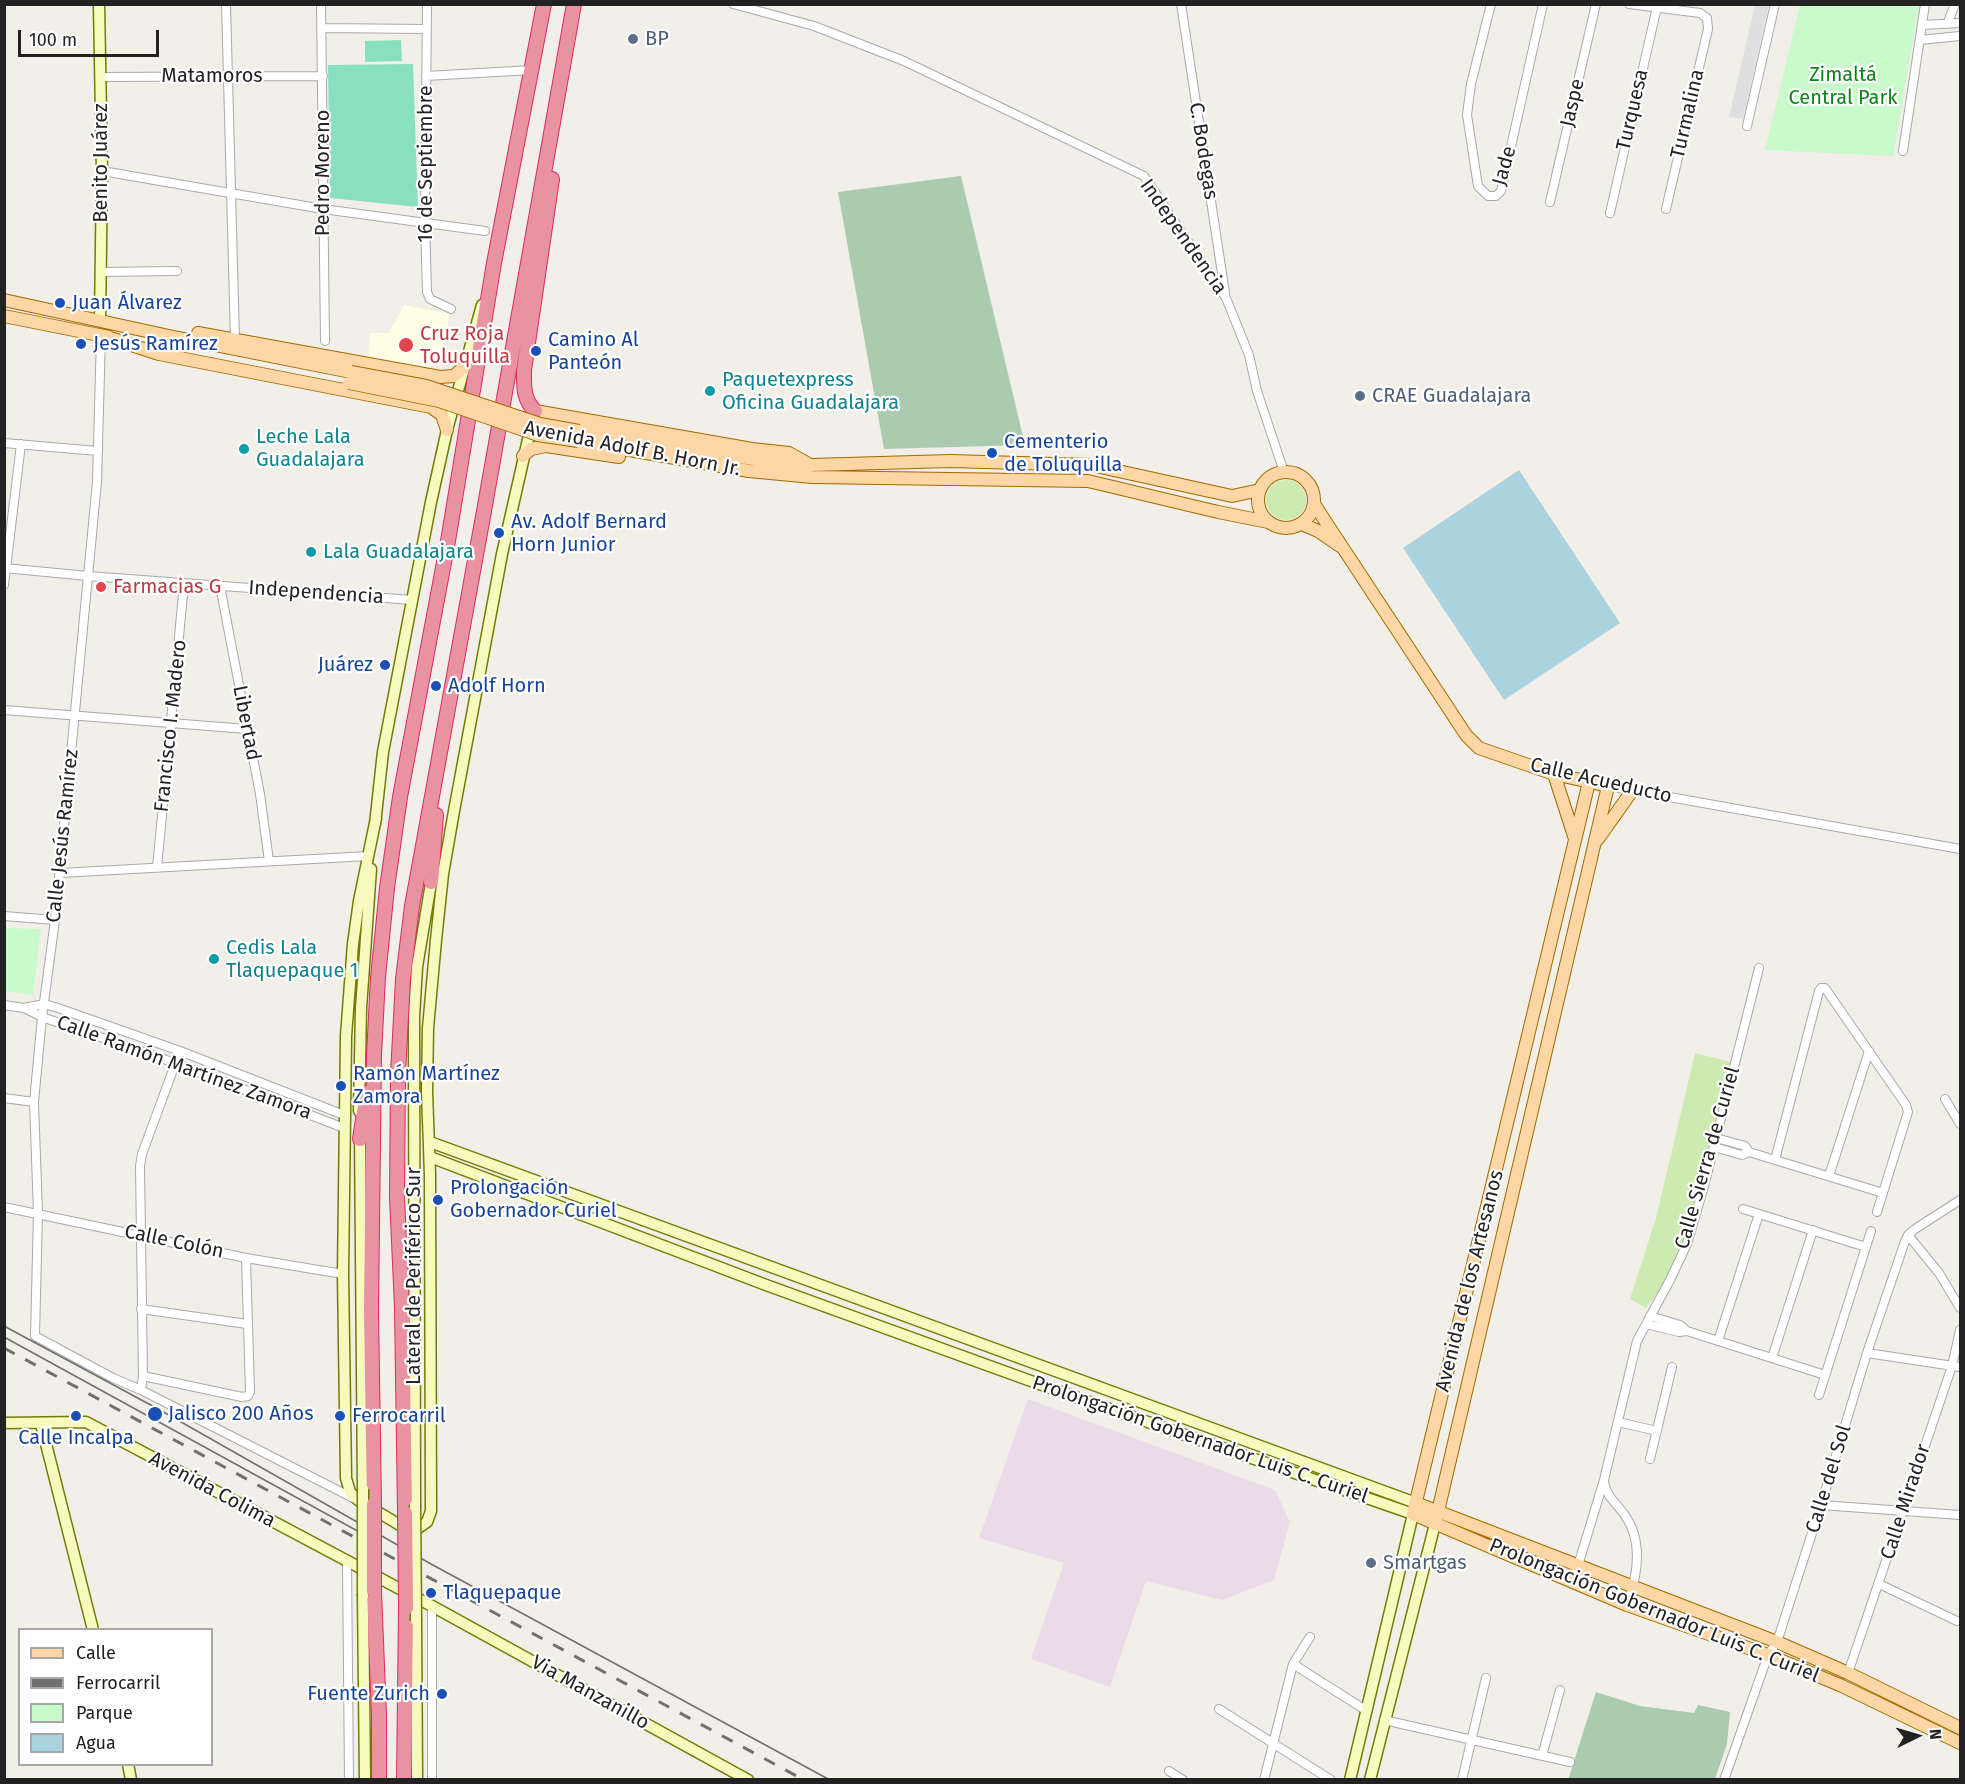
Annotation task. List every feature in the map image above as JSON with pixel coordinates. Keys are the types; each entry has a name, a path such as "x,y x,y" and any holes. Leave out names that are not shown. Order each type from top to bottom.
{"highway":[{"path":"379,1779 379,1716 369,1593 374,1504 371,1310 374,1055 385,910 400,797 448,541 494,263 544,4"},
{"path":"404,1779 410,1509 397,1197 398,1065 403,979 412,906 574,4"},
{"path":"535,411 528,405 524,394 524,370 553,176 555,112"},
{"path":"430,882 444,732"},
{"path":"360,1139 374,1055"}],"main road":[{"name":"Avenida Adolf B. Horn Jr.","path":"4,300 350,377"},
{"name":"Avenida Adolf B. Horn Jr.","path":"4,316 102,336 350,377 426,386 578,436 752,460 812,471 1088,481 1268,522"},
{"path":"132,328 143,325 164,327 447,377 454,376 463,368"},
{"path":"102,336 159,354 407,402 437,410 442,415 447,430"},
{"path":"362,393 368,364"},
{"path":"407,402 420,396 423,391 422,382 411,372"},
{"path":"523,456 537,447 555,447 787,483 812,471 789,453 752,449 535,411"},
{"path":"555,447 552,431 560,417"},
{"name":"Avenida Adolf B. Horn Jr.","path":"812,471 950,460 1091,465 1232,496 1260,490"},
{"path":"1284,472 1293,472 1307,480 1314,495 1314,504 1312,512 1302,524 1284,528 1268,522 1259,507 1260,490 1269,477 1284,472"},
{"name":"Calle Acueducto","path":"1314,504 1466,735 1479,748 1554,774 1608,786"},
{"name":"Calle Acueducto","path":"1302,524 1318,531 1344,549"},
{"path":"1554,774 1575,839"},
{"name":"Avenida de los Artesanos","path":"1415,1509 1590,782"},
{"name":"Avenida de los Artesanos","path":"1437,1518 1608,786"},
{"path":"1594,845 1632,791"},
{"path":"1544,975 1562,981"},
{"path":"1517,1088 1537,1092"},
{"name":"Prolongación Gobernador Luis C. Curiel","path":"1415,1509 1627,1605 1768,1655 1842,1686 1960,1743"},
{"name":"Prolongación Gobernador Luis C. Curiel","path":"1437,1518 1578,1566 1776,1642 1848,1673 1960,1728"}],"street":[{"name":"Benito Juárez","path":"99,4 102,171 100,321"},
{"path":"226,4 235,340"},
{"name":"Pedro Moreno","path":"321,4 325,341"},
{"name":"16 de Septiembre","path":"427,4 425,222 427,296 451,309"},
{"name":"Independencia","path":"733,4 814,26 904,61 1144,176 1226,298 1249,355 1257,391 1284,472"},
{"name":"C. Bodegas","path":"1181,4 1226,298"},
{"name":"Jade","path":"1491,4 1471,84 1467,115 1478,186 1488,196 1496,196 1501,190 1543,4"},
{"name":"Jaspe","path":"1550,202 1596,4"},
{"path":"1629,4 1657,7"},
{"path":"1747,126 1775,4"},
{"path":"1904,151 1925,4"},
{"path":"1948,22 1955,4"},
{"name":"Turmalina","path":"1657,7 1700,13 1707,18 1708,28 1666,209"},
{"name":"Turquesa","path":"1610,213 1657,7"},
{"path":"1922,25 1960,23"},
{"path":"321,28 426,29"},
{"path":"1920,40 1960,36"},
{"path":"426,76 532,70"},
{"name":"Matamoros","path":"101,77 323,76"},
{"path":"102,171 323,209 484,231"},
{"path":"365,1779 369,1593 363,1489 360,1139 361,1008 367,917 383,752 412,600 447,430 494,263"},
{"path":"101,272 177,271"},
{"name":"Calle Jesús Ramírez","path":"102,336 98,451 88,576 60,873 34,1102 38,1213 35,1336 113,1378 141,1390"},
{"path":"180,1051 142,1154 140,1166 141,1390 358,1500 408,1530 414,1531 427,1522 431,1511 430,1142 426,1092 428,1028 443,874 502,554 535,411"},
{"path":"4,443 98,451"},
{"path":"4,585 21,444"},
{"name":"Independencia","path":"6,568 184,584 412,600"},
{"name":"Francisco I. Madero","path":"157,868 184,584"},
{"name":"Libertad","path":"220,586 260,794 269,861"},
{"path":"4,710 247,729"},
{"name":"Calle Acueducto","path":"1608,786 1960,849"},
{"name":"Lateral de Periférico Sur","path":"417,1779 416,1621 410,1509 413,1039 417,967 430,882 454,811"},
{"path":"358,1500 350,1492 346,1478 344,1116 353,944 376,818"},
{"path":"60,873 368,856"},
{"path":"4,916 55,920"},
{"name":"Calle Sierra de Curiel","path":"1573,1582 1604,1480 1637,1341 1687,1244 1759,968"},
{"path":"1775,1160 1821,988 1825,988 1906,1105 1908,1112 1877,1212"},
{"name":"Calle Ramón Martínez Zamora","path":"24,1008 44,1004 180,1051 344,1116"},
{"name":"Calle Ramón Martínez Zamora","path":"4,1005 24,1008 42,1017 344,1128"},
{"path":"114,1042 119,1030"},
{"path":"1829,1176 1869,1051"},
{"path":"4,1098 34,1102"},
{"path":"1945,1099 1960,1124"},
{"name":"Prolongación Gobernador Luis C. Curiel","path":"430,1142 1415,1509"},
{"path":"1715,1143 1745,1146 1749,1152 1883,1193"},
{"name":"Prolongación Gobernador Luis C. Curiel","path":"430,1157 777,1289 1065,1393 1415,1509"},
{"path":"1960,1200 1908,1235 1939,1273 1960,1308"},
{"name":"Calle Colón","path":"4,1207 246,1257 344,1274"},
{"path":"1743,1209 1866,1247"},
{"path":"1718,1341 1759,1214"},
{"path":"1772,1358 1812,1230"},
{"path":"1819,1395 1871,1231"},
{"name":"Calle del Sol","path":"1724,1779 1768,1655 1776,1642 1867,1353 1908,1235"},
{"path":"142,1376 242,1397 248,1396 250,1392 246,1257"},
{"path":"141,1309 247,1324"},
{"path":"1648,1320 1680,1325 1686,1331 1826,1375"},
{"name":"Calle Mirador","path":"1848,1673 1902,1511 1956,1367 1960,1330"},
{"path":"1867,1353 1956,1367"},
{"path":"1650,1459 1672,1367"},
{"name":"Avenida Colima","path":"4,1423 86,1422 432,1606"},
{"path":"1618,1422 1657,1431"},
{"path":"41,1424 93,1628"},
{"path":"1604,1480 1606,1493 1627,1518 1636,1540 1637,1565 1627,1605"},
{"path":"1821,1505 1960,1515"},
{"name":"Avenida de los Artesanos","path":"1350,1779 1415,1509"},
{"name":"Avenida de los Artesanos","path":"1371,1776 1437,1518"},
{"path":"347,1561 349,1779"},
{"path":"1879,1584 1957,1621"},
{"path":"432,1606 432,1779"},
{"name":"Via Manzanillo","path":"432,1606 748,1779"},
{"path":"1264,1779 1293,1664 1310,1637"},
{"path":"1293,1664 1367,1711"},
{"path":"1462,1779 1486,1678"},
{"path":"1542,1756 1560,1690"},
{"path":"1219,1709 1331,1779"},
{"path":"1384,1720 1570,1762"},
{"path":"1353,1767 1371,1776"},
{"path":"1169,1771 1183,1779"}],"shaded area":[{"path":"1755,5 1769,5 1743,119 1729,117"},
{"path":"961,176 1025,445 884,449 838,192"},
{"name":"Cruz Roja Toluquilla","path":"404,305 450,314 439,366 414,365 369,358 370,333 389,333"},
{"path":"1028,1399 1275,1490 1290,1522 1274,1580 1222,1600 1146,1581 1110,1687 1031,1659 1064,1563 979,1538"},
{"path":"1596,1692 1640,1706 1694,1713 1698,1705 1730,1712 1727,1744 1715,1779 1568,1780"}],"green space":[{"name":"Zimaltá Central Park","path":"1800,5 1919,5 1893,156 1765,150"},
{"path":"401,40 402,61 365,62 365,41"},
{"path":"413,64 418,207 330,198 328,65"},
{"path":"1286,480 1294,481 1300,486 1305,492 1305,508 1300,514 1294,519 1286,520 1278,519 1272,514 1267,508 1266,500 1267,492 1272,486 1278,481"},
{"path":"5,928 41,929 33,995 5,991"},
{"path":"1695,1053 1731,1062 1684,1239 1664,1285 1646,1308 1630,1299 1656,1218"}],"water":[{"path":"1519,470 1620,623 1504,700 1403,548"}],"tram line":[{"path":"4,1326 160,1410 431,1564 830,1780"},
{"path":"4,1337 363,1534"}],"railway":[{"path":"4,1348 804,1780"}],"place":[{"name":"BP","path":"633,39"},
{"name":"Juan Álvarez","path":"60,303"},
{"name":"Jesús Ramírez","path":"81,344"},
{"name":"Cruz Roja Toluquilla","path":"406,345"},
{"name":"Camino Al Panteón","path":"536,351"},
{"name":"Paquetexpress Oficina Guadalajara","path":"710,391"},
{"name":"CRAE Guadalajara","path":"1360,396"},
{"name":"Leche Lala Guadalajara","path":"244,449"},
{"name":"Cementerio de Toluquilla","path":"992,453"},
{"name":"Av. Adolf Bernard Horn Junior","path":"499,533"},
{"name":"Lala Guadalajara","path":"311,552"},
{"name":"Farmacias G","path":"101,587"},
{"name":"Juárez","path":"385,665"},
{"name":"Adolf Horn","path":"436,686"},
{"name":"Cedis Lala Tlaquepaque 1","path":"214,959"},
{"name":"Ramón Martínez Zamora","path":"341,1086"},
{"name":"Prolongación Gobernador Curiel","path":"438,1200"},
{"name":"Jalisco 200 Años","path":"155,1414"},
{"name":"Calle Incalpa","path":"76,1416"},
{"name":"Ferrocarril","path":"340,1416"},
{"name":"Smartgas","path":"1371,1563"},
{"name":"Tlaquepaque","path":"431,1593"},
{"name":"Fuente Zurich","path":"442,1694"}]}
